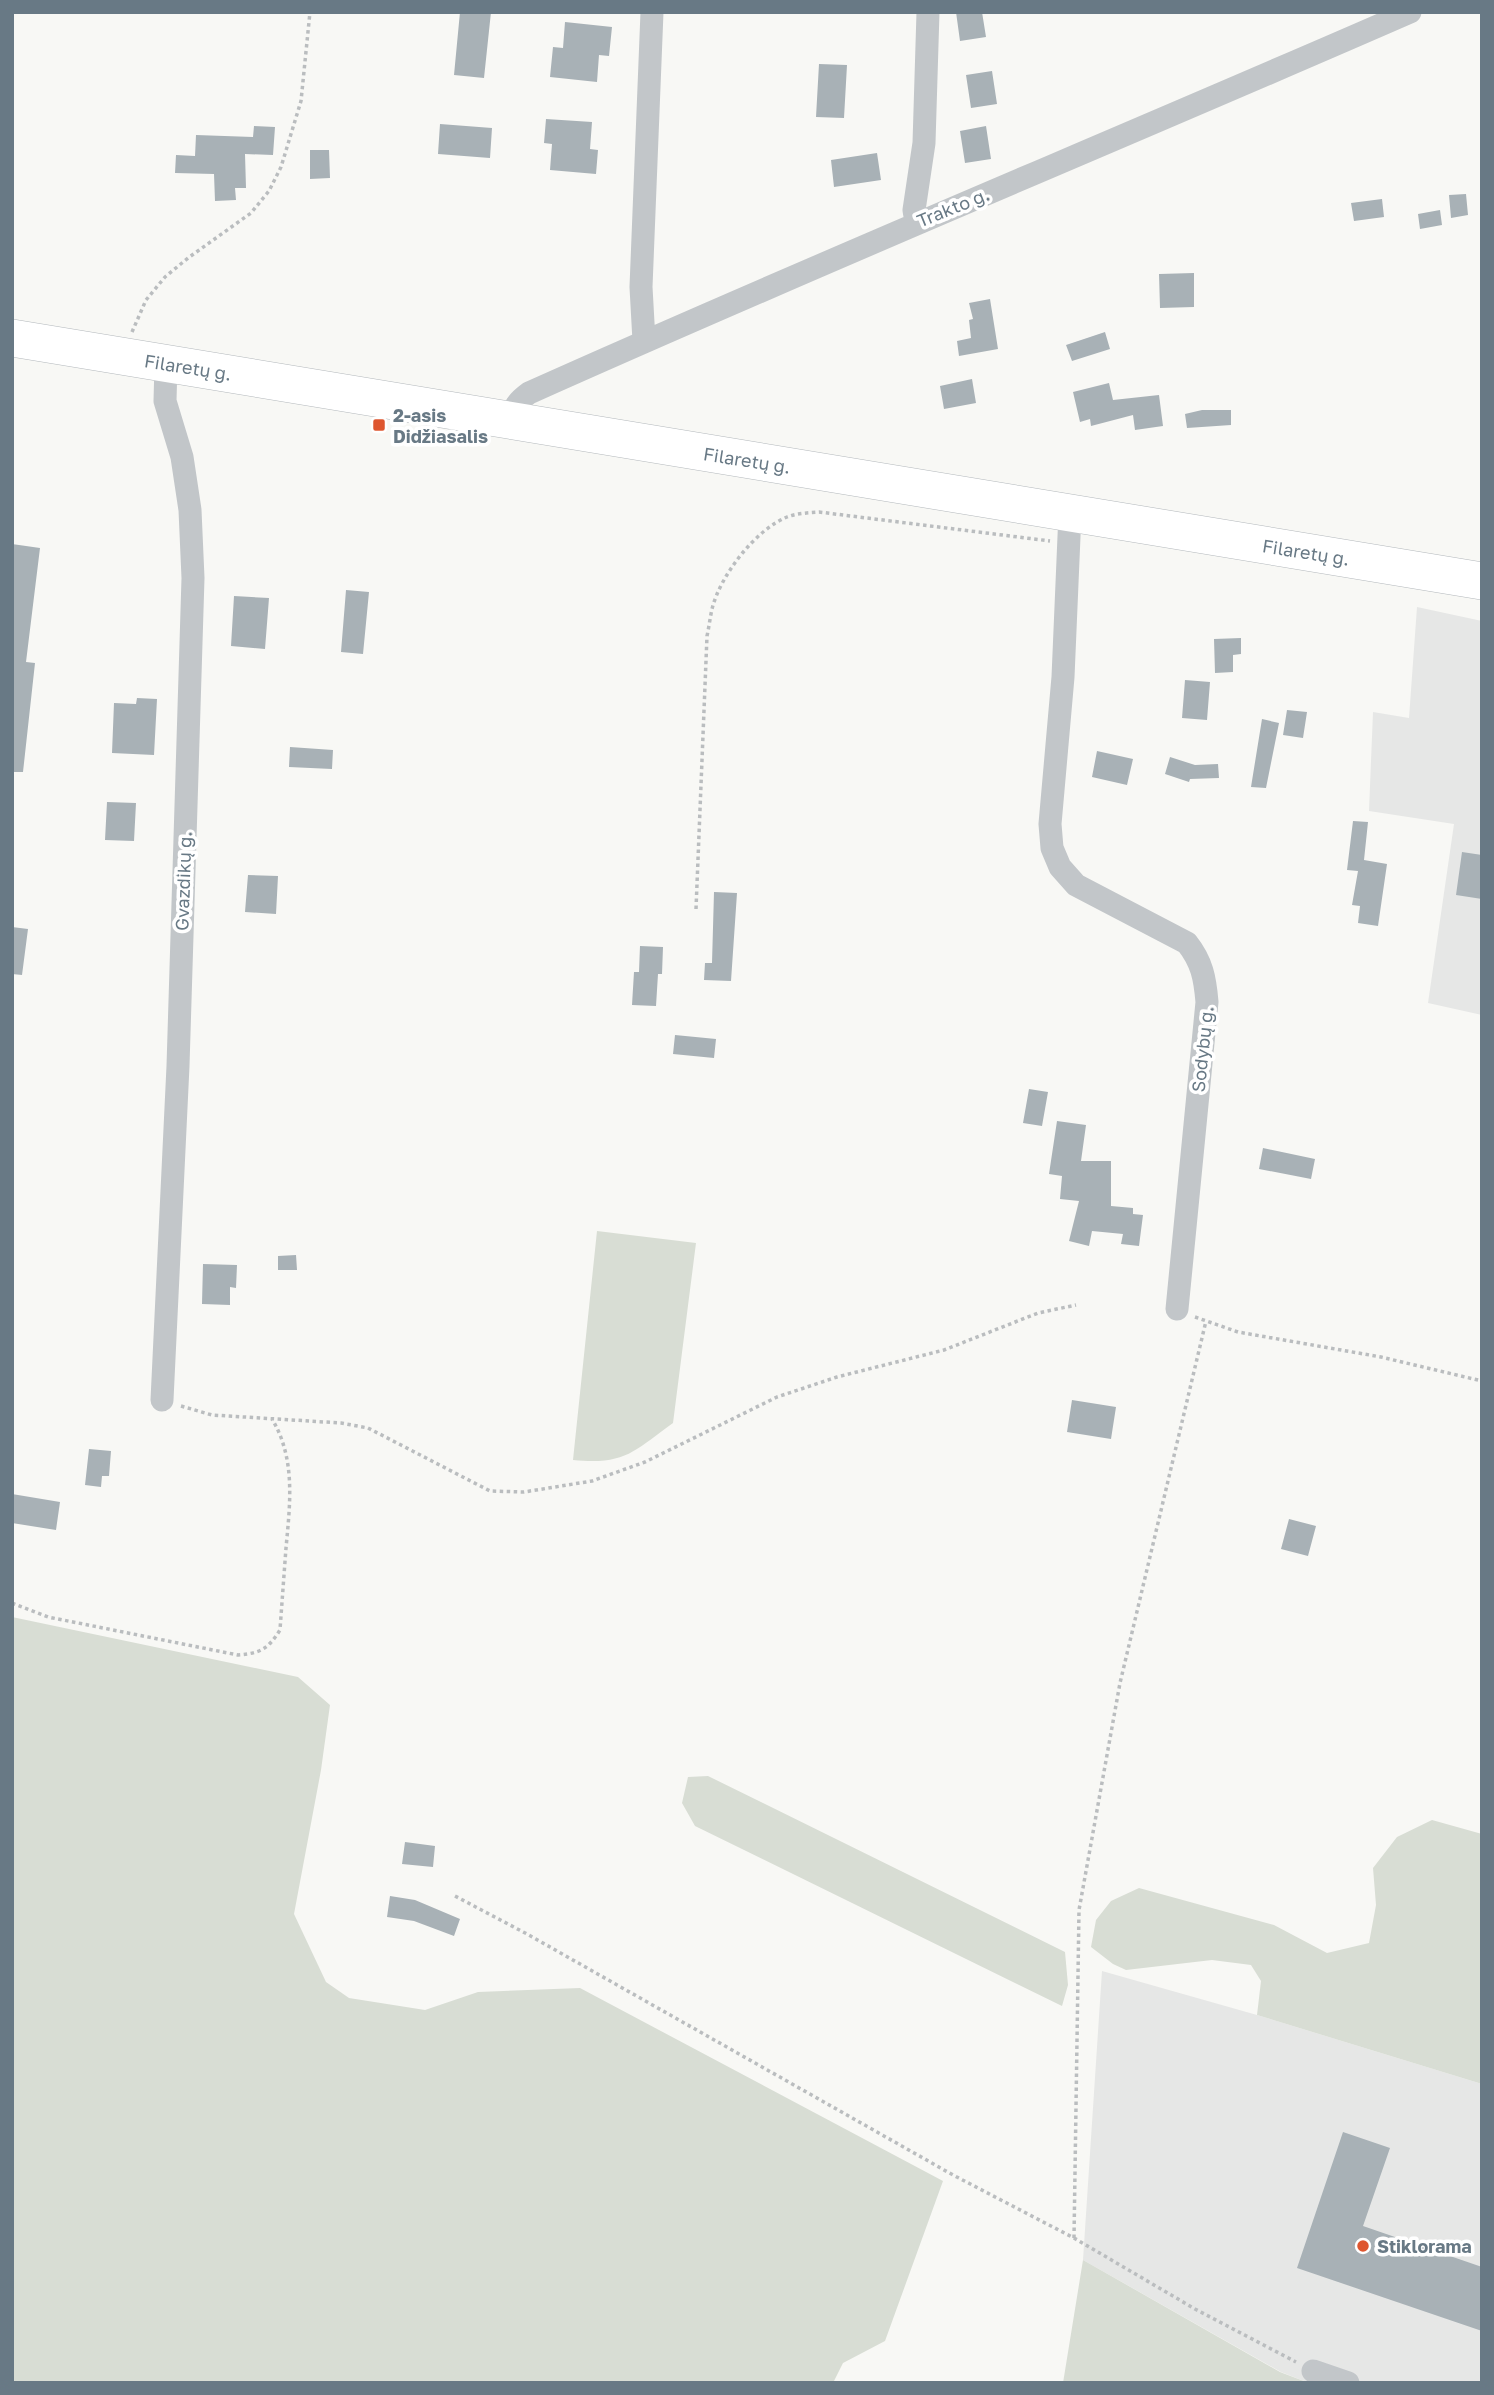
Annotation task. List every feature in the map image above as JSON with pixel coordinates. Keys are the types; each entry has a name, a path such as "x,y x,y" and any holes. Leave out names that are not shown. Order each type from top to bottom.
{"main road":[{"name":"Filaretų g.","path":"12,338 512,421 1070,528 1482,581"}],"street":[{"path":"644,341 641,287 652,12"},
{"path":"916,222 914,211 924,143 928,12"},
{"name":"Trakto g.","path":"512,421 513,410 519,400 529,393 916,222 1114,141 1410,12"},
{"name":"Gvazdikų g.","path":"162,1400 179,1052 193,578 190,510 184,471 165,401 166,364"},
{"name":"Sodybų g.","path":"1070,528 1063,677 1050,824 1052,848 1060,867 1076,885 1187,943 1198,956 1205,973 1208,1002 1177,1309"},
{"path":"1313,2371 1348,2383"}],"path":[{"path":"121,356 146,300 165,277 251,213 269,191 281,167 301,102 310,12"},
{"path":"696,909 707,636 712,607 719,589 749,546 770,527 787,517 819,512 1070,528"},
{"path":"162,1400 212,1415 341,1423 368,1428 490,1491 524,1492 592,1481 645,1462 777,1397 837,1377 944,1350 1038,1313 1076,1306"},
{"path":"1177,1309 1238,1332 1381,1357 1482,1381"},
{"path":"1074,2238 1079,1910 1120,1684 1206,1321"},
{"path":"12,1603 48,1617 238,1654 257,1653 272,1643 280,1630 290,1491 286,1451 281,1434 272,1419"},
{"path":"455,1895 953,2175 1074,2238 1195,2309 1313,2371"}],"shaded area":[{"path":"1417,607 1482,621 1482,1015 1428,1003 1454,824 1369,811 1373,712 1409,718"},
{"path":"597,1231 696,1243 673,1423 628,1454 605,1460 573,1460"},
{"path":"12,1617 298,1677 330,1705 321,1770 294,1914 326,1982 349,1998 425,2010 478,1992 580,1988 943,2181 885,2341 843,2363 833,2383 12,2383"},
{"path":"708,1776 1065,1952 1068,1985 1062,2006 695,1826 682,1803 688,1777"},
{"path":"1432,1820 1482,1834 1482,2084 1257,2015 1261,1981 1251,1965 1212,1960 1126,1970 1113,1964 1091,1947 1096,1920 1111,1901 1139,1888 1274,1925 1327,1953 1369,1943 1376,1905 1373,1868 1397,1837"},
{"path":"1102,1971 1482,2084 1482,2383 1309,2383 1281,2372 1083,2260"},
{"path":"1083,2260 1280,2372 1309,2383 1063,2383"}],"building":[{"path":"460,12 491,12 484,78 454,75"},
{"path":"956,12 982,12 986,37 960,41"},
{"path":"565,22 612,27 609,56 599,55 597,82 550,77 553,47 563,48"},
{"path":"819,64 847,65 844,118 816,117"},
{"path":"992,71 997,104 971,108 966,75"},
{"path":"546,119 592,122 590,149 598,150 596,174 550,170 552,144 544,143"},
{"path":"440,124 492,128 490,158 438,154"},
{"path":"254,126 275,127 273,155 245,154 246,188 235,188 236,200 215,201 214,174 175,173 176,155 195,156 196,135 253,137"},
{"path":"986,126 991,159 965,163 960,131"},
{"path":"310,150 329,150 330,178 310,179"},
{"path":"877,153 881,180 834,187 831,160"},
{"path":"1466,194 1468,215 1451,218 1449,195"},
{"path":"1382,199 1384,217 1354,221 1351,203"},
{"path":"1440,210 1442,225 1420,229 1418,214"},
{"path":"1194,273 1194,307 1160,308 1159,274"},
{"path":"990,299 998,349 959,356 957,341 971,338 969,320 973,319 969,303"},
{"path":"1105,332 1110,349 1072,361 1066,345"},
{"path":"972,379 976,403 944,409 940,386"},
{"path":"1109,383 1113,400 1159,395 1163,426 1135,430 1133,415 1091,426 1090,419 1080,422 1073,392"},
{"path":"1202,410 1231,410 1231,425 1187,428 1185,414"},
{"path":"12,544 40,548 26,662 35,663 23,772 12,772"},
{"path":"346,590 369,592 363,654 341,652"},
{"path":"234,596 269,598 265,649 231,646"},
{"path":"1241,638 1241,654 1233,655 1233,672 1215,673 1214,639"},
{"path":"1185,680 1210,682 1207,720 1182,718"},
{"path":"137,698 157,699 154,755 112,753 114,703 136,704"},
{"path":"1287,710 1307,712 1303,738 1283,735"},
{"path":"1262,719 1279,723 1266,788 1251,787"},
{"path":"290,747 333,750 332,769 289,767"},
{"path":"1097,751 1133,759 1127,785 1092,777"},
{"path":"1170,757 1195,765 1218,764 1219,778 1190,779 1189,782 1165,774"},
{"path":"107,802 136,803 134,841 105,840"},
{"path":"1353,821 1368,822 1364,860 1387,864 1378,926 1358,923 1360,906 1352,905 1358,871 1347,870"},
{"path":"1462,852 1482,855 1482,899 1456,895"},
{"path":"248,875 278,876 276,914 245,912"},
{"path":"714,892 737,893 731,981 704,980 705,963 712,963"},
{"path":"12,927 28,929 22,975 12,974"},
{"path":"640,946 663,947 662,974 658,974 656,1006 632,1005 634,972 639,972"},
{"path":"675,1035 716,1039 714,1058 673,1054"},
{"path":"1029,1089 1048,1092 1042,1126 1023,1123"},
{"path":"1057,1121 1086,1125 1081,1161 1111,1161 1111,1206 1133,1208 1133,1214 1143,1215 1139,1246 1121,1244 1123,1234 1092,1231 1089,1246 1069,1241 1079,1201 1060,1199 1062,1176 1049,1174"},
{"path":"1263,1148 1315,1159 1311,1179 1259,1169"},
{"path":"296,1255 297,1270 278,1270 278,1256"},
{"path":"203,1264 237,1265 236,1288 230,1287 230,1305 202,1304"},
{"path":"1072,1400 1116,1407 1111,1439 1067,1432"},
{"path":"89,1449 111,1451 109,1476 102,1476 101,1487 85,1485"},
{"path":"12,1494 60,1502 56,1530 12,1523"},
{"path":"1289,1519 1316,1526 1308,1556 1281,1549"},
{"path":"405,1842 435,1846 433,1867 402,1864"},
{"path":"390,1896 415,1900 460,1919 454,1936 414,1921 387,1917"},
{"name":"Stiklorama","path":"1343,2132 1390,2148 1363,2226 1482,2267 1482,2331 1297,2268"}],"place":[{"name":"2-asis Didžiasalis","path":"379,425"},
{"name":"Stiklorama","path":"1363,2246"}]}
